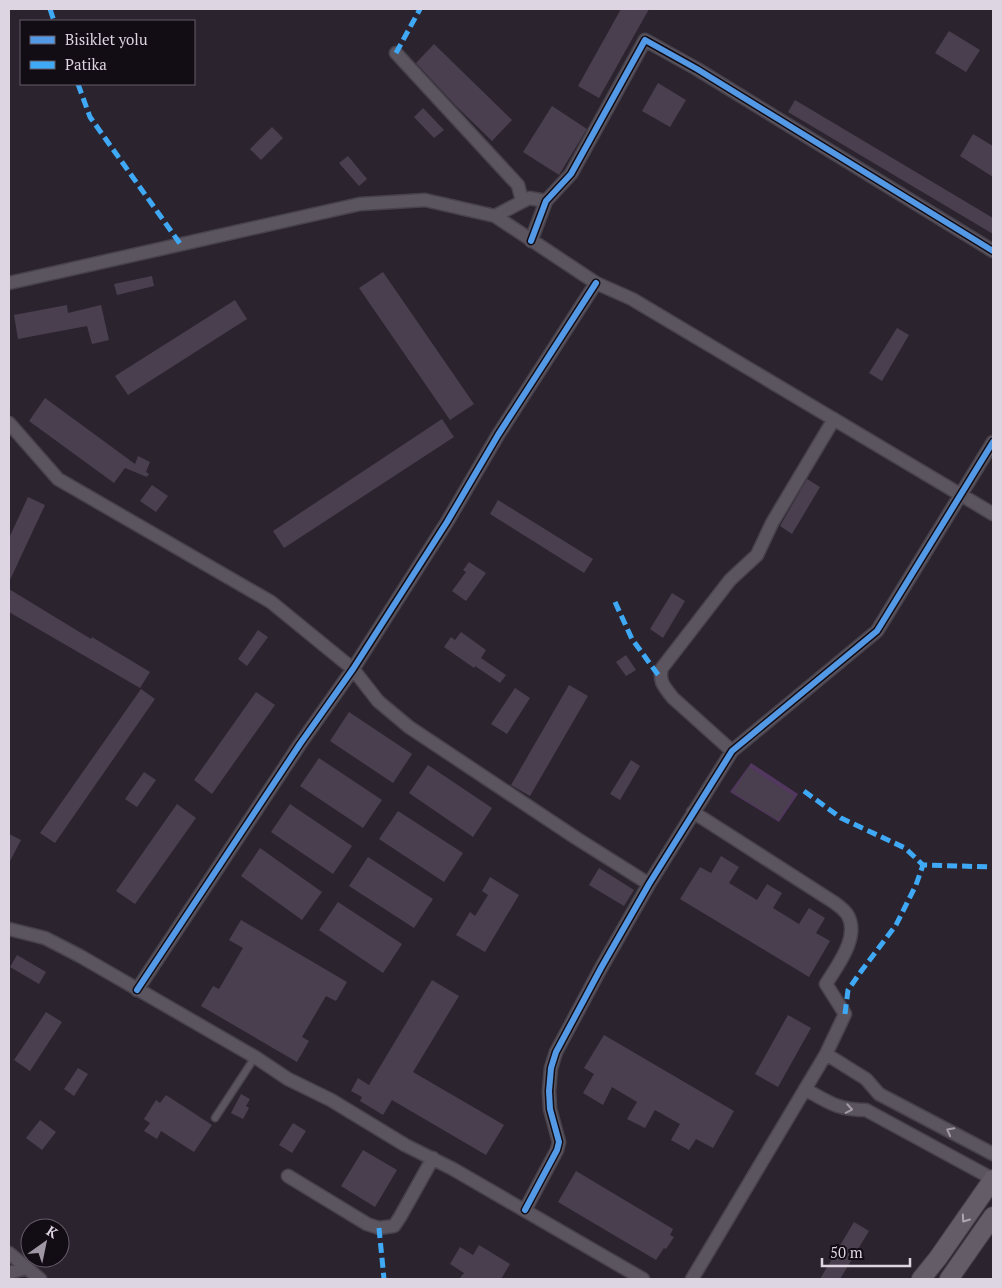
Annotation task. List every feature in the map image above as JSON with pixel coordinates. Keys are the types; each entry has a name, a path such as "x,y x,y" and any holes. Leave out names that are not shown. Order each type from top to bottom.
{"main road":[{"path":"921,1279 938,1258 993,1179"},
{"path":"949,1279 993,1216"}],"street":[{"path":"531,241 546,201 571,174 645,40 697,69 993,251"},
{"path":"396,53 518,185 522,201"},
{"path":"496,216 530,198 546,201"},
{"path":"9,283 360,204 425,200 496,216 596,283 632,298 993,514"},
{"path":"137,990 300,744 353,669 447,522 498,435 596,283"},
{"path":"732,751 673,698 659,676 662,668 730,580 758,555 772,523 834,419"},
{"path":"9,423 58,479 272,602 353,669 378,701 409,727 649,884"},
{"path":"525,1210 557,1150 559,1142 550,1109 549,1091 556,1052 649,884 732,751 877,631 993,442"},
{"path":"692,1279 826,1054 845,1014 826,984 847,946 851,932 850,922 846,913 835,903 693,812"},
{"path":"9,929 45,938 643,1279"},
{"path":"826,1054 866,1079 879,1094 993,1154"},
{"path":"805,1089 831,1104 848,1110 866,1110 993,1179"},
{"path":"288,1176 367,1224 379,1228 394,1226 433,1158"},
{"path":"9,1253 20,1263"},
{"path":"9,1273 25,1268 40,1279"}],"lane":[{"path":"216,1118 255,1057"}],"shaded area":[{"path":"751,763 798,794 779,822 730,792"}],"building":[{"path":"621,9 649,9 599,98 578,86"},
{"path":"949,31 980,50 966,72 935,53"},
{"path":"434,44 512,120 492,141 416,63"},
{"path":"658,83 686,100 670,127 642,111"},
{"path":"795,100 993,218 993,234 788,112"},
{"path":"552,106 587,129 559,175 523,152"},
{"path":"423,108 444,130 434,138 414,117"},
{"path":"272,127 283,138 261,160 250,149"},
{"path":"973,134 993,146 993,177 960,156"},
{"path":"348,156 367,179 359,186 339,163"},
{"path":"383,272 474,404 450,420 359,288"},
{"path":"152,276 154,286 117,295 114,284"},
{"path":"235,300 247,319 128,395 115,376"},
{"path":"67,305 68,313 101,305 109,340 92,344 87,326 18,339 14,315"},
{"path":"897,328 909,335 882,381 869,373"},
{"path":"45,398 135,464 138,456 150,462 146,472 149,474 147,477 125,468 114,483 29,421"},
{"path":"442,419 454,437 284,548 273,531"},
{"path":"807,479 820,487 792,534 780,526"},
{"path":"152,485 168,496 156,512 140,501"},
{"path":"28,497 45,505 9,582 9,538"},
{"path":"498,500 593,559 584,573 490,514"},
{"path":"469,562 486,573 466,601 452,591 466,572 463,570"},
{"path":"9,589 150,672 140,688 9,612"},
{"path":"672,593 685,601 663,638 650,629"},
{"path":"258,630 268,637 247,666 238,659"},
{"path":"461,632 486,650 481,658 506,675 500,683 444,647 451,637 455,640"},
{"path":"626,655 636,670 626,676 616,662"},
{"path":"569,685 588,696 530,796 511,785"},
{"path":"515,688 530,698 507,734 491,724"},
{"path":"141,689 155,699 55,843 40,833"},
{"path":"256,692 275,705 212,794 194,780"},
{"path":"349,712 412,754 393,783 330,741"},
{"path":"319,758 382,800 363,828 300,786"},
{"path":"631,760 640,766 620,800 610,794"},
{"path":"428,765 492,808 473,837 409,793"},
{"path":"749,767 794,796 778,820 733,792"},
{"path":"144,772 156,780 137,807 125,799"},
{"path":"177,804 196,818 135,904 116,891"},
{"path":"290,804 352,846 333,874 271,832"},
{"path":"398,811 463,853 444,882 379,839"},
{"path":"9,834 21,840 9,863"},
{"path":"260,848 322,892 302,920 241,876"},
{"path":"721,856 739,867 729,883 757,900 767,884 782,893 773,908 799,924 809,908 825,918 816,933 830,941 809,977 680,899 700,867 711,873"},
{"path":"368,857 433,899 414,928 349,886"},
{"path":"599,868 634,890 624,906 589,885"},
{"path":"490,877 519,895 485,952 456,935 470,912 475,916 488,895 482,891"},
{"path":"338,902 402,944 383,973 319,930"},
{"path":"241,920 347,982 336,1001 326,996 302,1037 309,1041 297,1062 201,1006 213,986 219,989 243,948 229,940"},
{"path":"17,955 46,972 39,984 10,967"},
{"path":"432,980 459,996 413,1072 504,1125 486,1155 392,1100 383,1115 360,1101 362,1097 351,1091 358,1078 369,1085"},
{"path":"46,1012 62,1022 30,1071 14,1060"},
{"path":"788,1015 811,1028 778,1087 755,1074"},
{"path":"604,1035 734,1111 713,1148 696,1139 689,1150 671,1140 680,1124 655,1110 645,1128 627,1119 637,1102 612,1087 603,1105 583,1093 594,1074 584,1068"},
{"path":"78,1068 88,1074 74,1096 64,1089"},
{"path":"241,1094 250,1099 246,1106 249,1108 243,1119 231,1113"},
{"path":"166,1095 212,1125 194,1152 161,1131 157,1139 144,1131 150,1123 144,1119 156,1100 160,1103"},
{"path":"40,1120 56,1132 42,1150 26,1138"},
{"path":"293,1123 306,1131 292,1153 279,1145"},
{"path":"363,1150 397,1170 375,1207 341,1186"},
{"path":"576,1171 673,1229 670,1235 674,1237 656,1260 558,1202"},
{"path":"854,1222 869,1231 840,1279 820,1279"},
{"path":"479,1245 510,1264 501,1279 459,1279 464,1273 450,1264 460,1247 473,1255"}],"marked path":[{"path":"50,9 54,20"},
{"path":"396,53 420,9"},
{"path":"78,85 90,117 181,245"},
{"path":"615,602 632,639 659,676"},
{"path":"804,791 841,818 905,848 923,865"},
{"path":"845,1014 848,990 896,925 916,885 923,865 993,867"},
{"path":"379,1228 384,1279"}],"cycle path":[{"path":"531,241 546,201 571,174 645,40 697,69 993,251"},
{"path":"137,990 300,744 353,669 447,522 498,435 596,283"},
{"path":"525,1210 557,1150 559,1142 550,1109 549,1091 551,1068 556,1052 649,884 732,751 877,631 993,442"}]}
